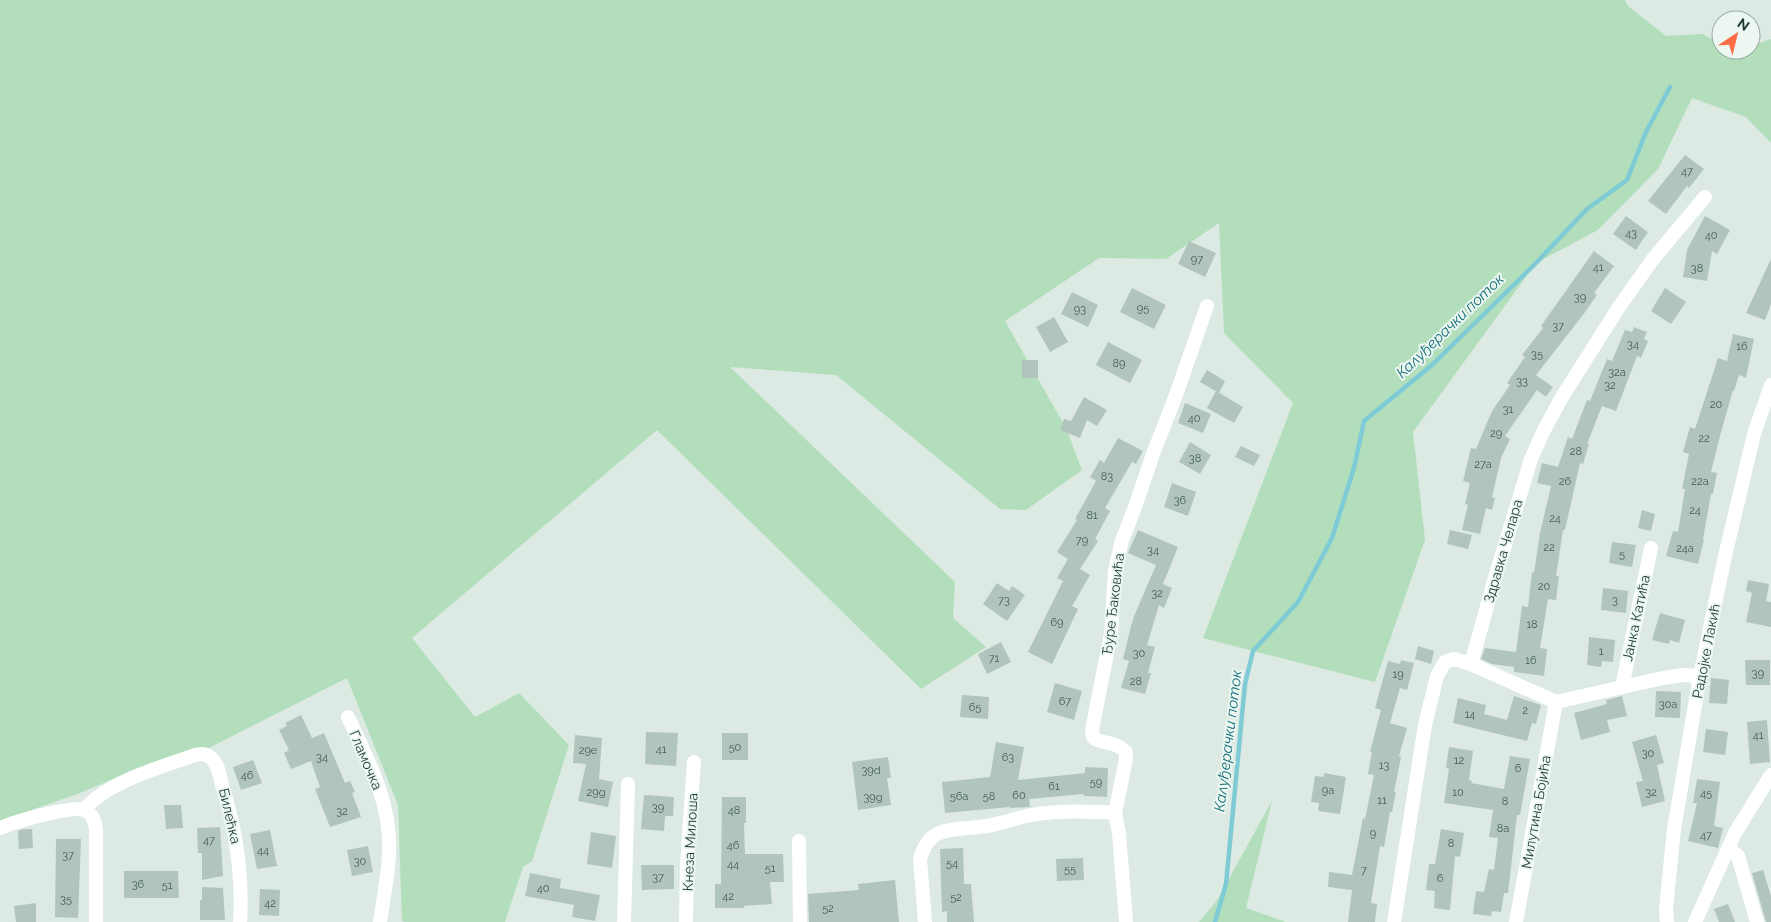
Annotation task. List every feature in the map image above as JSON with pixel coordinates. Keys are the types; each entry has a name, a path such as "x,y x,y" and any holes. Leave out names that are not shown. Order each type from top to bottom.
{"street":[{"name":"Здравка Челара","path":"1471,664 1494,578 1520,494 1531,459 1543,432 1567,389 1619,306 1654,259 1706,197"},
{"name":"Ђуре Ђаковића","path":"1126,922 1119,833 1115,813 1126,752 1113,743 1098,740 1092,734 1111,633 1115,570 1122,540 1207,306"},
{"name":"Радојке Лакић","path":"1667,922 1666,909 1674,829 1700,676 1725,556 1750,450 1771,385"},
{"name":"Јанка Катића","path":"1622,687 1651,548"},
{"path":"1394,922 1425,725 1437,676 1445,662 1454,659 1471,664 1556,702 1663,678 1684,675 1700,676"},
{"name":"Милутина Бојића","path":"1516,922 1556,702"},
{"name":"Гламочка","path":"348,717 377,779 388,828 389,853 380,922"},
{"name":"Билећка","path":"84,810 91,801 100,795 140,775 196,755 203,754 210,757 216,765 230,811 236,840 241,874 240,922"},
{"name":"Кнеза Милоша","path":"686,922 687,865 694,762"},
{"path":"1695,922 1746,815 1771,775"},
{"path":"624,922 628,784"},
{"path":"0,828 71,809 84,810 93,817 96,830 96,922"},
{"path":"925,922 920,859 928,841 936,835 946,831 987,826 1032,815 1058,812 1115,813"},
{"path":"798,841 800,922"},
{"path":"1729,849 1736,854 1742,866 1756,922"}],"green space":[{"path":"0,0 1625,0 1628,6 1666,36 1702,34 1711,38 1711,60 1761,60 1761,42 1771,39 1771,143 1746,117 1692,98 1658,169 1598,230 1536,263 1413,432 1425,540 1375,682 1203,638 1293,403 1224,333 1219,223 1166,259 1099,258 1005,321 1066,428 1082,470 1026,510 1000,509 836,375 730,367 955,582 953,618 986,647 921,689 657,430 412,638 475,717 519,693 569,745 532,861 523,867 505,922 402,921 398,805 347,678 195,755 136,769 80,793 0,821"},
{"path":"1272,801 1246,908 1286,922 1199,922 1216,902"}],"building":[{"path":"1685,155 1704,169 1689,188 1687,186 1666,214 1648,201"},
{"path":"1626,216 1648,232 1636,250 1613,234"},
{"path":"1705,216 1730,230 1717,254 1712,251 1707,281 1683,277 1687,250"},
{"path":"1189,241 1216,253 1205,277 1178,264"},
{"path":"1594,251 1614,266 1594,293 1597,295 1583,315 1536,375 1553,387 1546,397 1537,390 1505,436 1510,439 1501,458 1492,497 1495,498 1492,510 1486,508 1480,534 1462,530 1468,505 1465,504 1470,483 1463,481 1471,448 1476,449 1492,411 1510,385 1507,383 1525,357 1522,355 1543,328 1541,326"},
{"path":"1771,259 1771,304 1765,320 1746,313"},
{"path":"1132,288 1166,305 1154,329 1120,312"},
{"path":"1665,288 1686,302 1671,324 1651,311"},
{"path":"1072,292 1098,305 1088,327 1061,314"},
{"path":"1054,317 1068,342 1050,352 1036,327"},
{"path":"1634,327 1647,332 1644,339 1648,341 1641,358 1637,356 1616,411 1602,406 1587,444 1589,444 1583,464 1580,463 1565,530 1563,530 1556,576 1559,576 1556,600 1548,599 1540,648 1547,649 1544,676 1514,672 1514,667 1492,664 1481,659 1485,648 1516,652 1522,606 1528,607 1532,572 1534,573 1540,533 1551,486 1537,483 1542,463 1558,467 1568,437 1572,439 1587,400 1590,401 1607,359 1612,361 1625,330 1632,332"},
{"path":"1733,334 1754,339 1746,378 1739,375 1733,390 1711,472 1717,473 1713,494 1711,494 1704,540 1698,564 1666,556 1673,531 1678,532 1685,489 1682,489 1689,454 1683,452 1690,427 1695,429 1718,358 1727,361"},
{"path":"1108,342 1142,360 1130,383 1096,365"},
{"path":"1022,360 1038,360 1038,378 1022,378"},
{"path":"1207,370 1225,381 1219,393 1200,382"},
{"path":"1216,391 1243,407 1234,423 1207,408"},
{"path":"1084,397 1107,410 1097,426 1087,420 1080,438 1060,430 1064,419 1071,421"},
{"path":"1185,403 1211,414 1203,433 1178,423"},
{"path":"1118,438 1143,451 1136,464 1132,462 1105,508 1110,511 1095,539 1098,541 1080,569 1090,575 1072,606 1078,609 1052,664 1028,652 1063,581 1057,578 1068,559 1057,552 1077,520 1075,519 1096,481 1090,477 1100,460 1104,463"},
{"path":"1190,442 1211,455 1200,474 1179,462"},
{"path":"1241,446 1260,455 1254,466 1235,457"},
{"path":"1172,483 1196,492 1188,516 1164,507"},
{"path":"1642,510 1655,514 1651,531 1638,528"},
{"path":"1138,530 1178,547 1163,584 1172,588 1164,608 1159,605 1147,645 1155,647 1145,694 1121,688 1129,661 1123,659 1131,626 1156,565 1128,553"},
{"path":"1450,530 1472,535 1468,549 1447,544"},
{"path":"1612,542 1636,545 1632,567 1609,563"},
{"path":"1748,580 1769,584 1766,601 1771,602 1771,627 1746,622 1752,593 1746,591"},
{"path":"997,583 1009,591 1012,586 1025,595 1007,621 983,604"},
{"path":"1603,588 1628,591 1626,613 1601,610"},
{"path":"1660,613 1685,620 1679,643 1670,640 1669,644 1652,640"},
{"path":"1589,637 1615,640 1613,662 1602,661 1601,667 1587,665"},
{"path":"1001,642 1011,662 987,674 978,654"},
{"path":"1418,646 1434,651 1431,664 1415,659"},
{"path":"1401,660 1414,663 1407,690 1400,688 1390,723 1407,728 1399,756 1401,757 1394,792 1396,792 1392,812 1390,812 1384,847 1380,846 1371,903 1377,904 1375,922 1348,922 1352,890 1328,887 1329,872 1352,875 1363,818 1365,819 1374,775 1368,774 1372,752 1370,752 1381,710 1375,708 1388,661 1400,664"},
{"path":"1745,660 1770,660 1770,685 1746,685"},
{"path":"1711,678 1729,680 1727,704 1709,703"},
{"path":"1055,683 1082,691 1074,720 1047,712"},
{"path":"1656,691 1681,692 1680,718 1655,717"},
{"path":"962,695 989,697 988,719 960,717"},
{"path":"1514,696 1541,705 1536,724 1532,723 1527,741 1453,723 1458,698 1486,705 1484,714 1507,720"},
{"path":"1622,696 1627,716 1607,720 1610,732 1581,740 1574,713 1607,704 1606,700"},
{"path":"301,715 312,738 324,733 345,783 350,781 355,792 352,793 361,817 330,827 315,789 320,787 311,761 291,769 284,753 289,750 279,730 287,726 285,723"},
{"path":"1767,720 1770,762 1750,764 1747,722"},
{"path":"1706,729 1728,732 1725,755 1703,752"},
{"path":"646,732 678,733 676,766 645,764"},
{"path":"722,733 748,733 748,760 722,760"},
{"path":"575,735 602,738 599,779 613,782 608,807 578,801 586,764 573,763"},
{"path":"1656,735 1664,763 1657,765 1665,801 1642,807 1636,782 1643,781 1632,742"},
{"path":"996,742 1024,747 1018,780 1085,773 1085,767 1108,768 1107,797 1084,796 1084,794 1029,799 1029,807 945,813 942,782 990,777"},
{"path":"1449,747 1473,751 1469,780 1472,781 1471,783 1504,789 1510,756 1530,759 1520,815 1517,815 1508,893 1504,893 1501,912 1492,911 1491,916 1473,914 1476,891 1484,892 1489,869 1494,870 1498,838 1489,837 1493,810 1444,803 1449,769 1446,768"},
{"path":"888,757 891,778 887,778 891,805 858,810 852,762"},
{"path":"253,760 262,783 241,790 233,767"},
{"path":"1324,773 1346,777 1340,814 1318,811 1319,803 1311,802 1315,776 1324,777"},
{"path":"1697,779 1720,782 1714,826 1723,828 1718,848 1688,841 1697,803 1693,803"},
{"path":"644,795 674,797 673,816 665,816 664,831 641,829"},
{"path":"722,797 746,797 746,823 744,823 745,854 783,854 784,882 770,882 772,904 744,906 744,908 715,908 715,884 721,884"},
{"path":"164,805 181,805 183,828 166,829"},
{"path":"220,827 223,876 202,880 202,853 198,853 197,828"},
{"path":"32,829 33,848 19,849 18,831"},
{"path":"1441,829 1464,833 1460,857 1455,856 1450,910 1434,908 1435,891 1426,890 1429,864 1435,864"},
{"path":"270,830 277,866 257,869 250,834"},
{"path":"591,832 616,836 612,868 587,864"},
{"path":"56,839 81,839 78,918 55,917"},
{"path":"368,846 373,872 352,876 347,850"},
{"path":"963,848 964,884 971,884 974,922 947,922 947,911 942,912 940,849"},
{"path":"1083,858 1084,880 1057,881 1056,859"},
{"path":"641,865 674,865 674,889 642,890"},
{"path":"1763,870 1771,896 1771,922 1766,922 1752,873"},
{"path":"124,871 178,871 179,898 124,898"},
{"path":"530,873 561,879 560,888 600,895 595,921 572,917 574,905 525,896"},
{"path":"895,880 899,922 809,922 808,894 859,890 858,884"},
{"path":"202,887 223,888 225,920 200,920"},
{"path":"260,889 280,890 279,916 259,915"},
{"path":"36,903 36,922 16,922 14,906"},
{"path":"1728,904 1735,922 1719,922 1714,909"}],"waterway":[{"name":"Калуђерачки поток","path":"1215,922 1226,884 1245,684 1253,651 1298,602 1332,538 1354,468 1364,421 1432,365 1536,263 1587,209 1627,180 1646,132 1670,87"}]}
